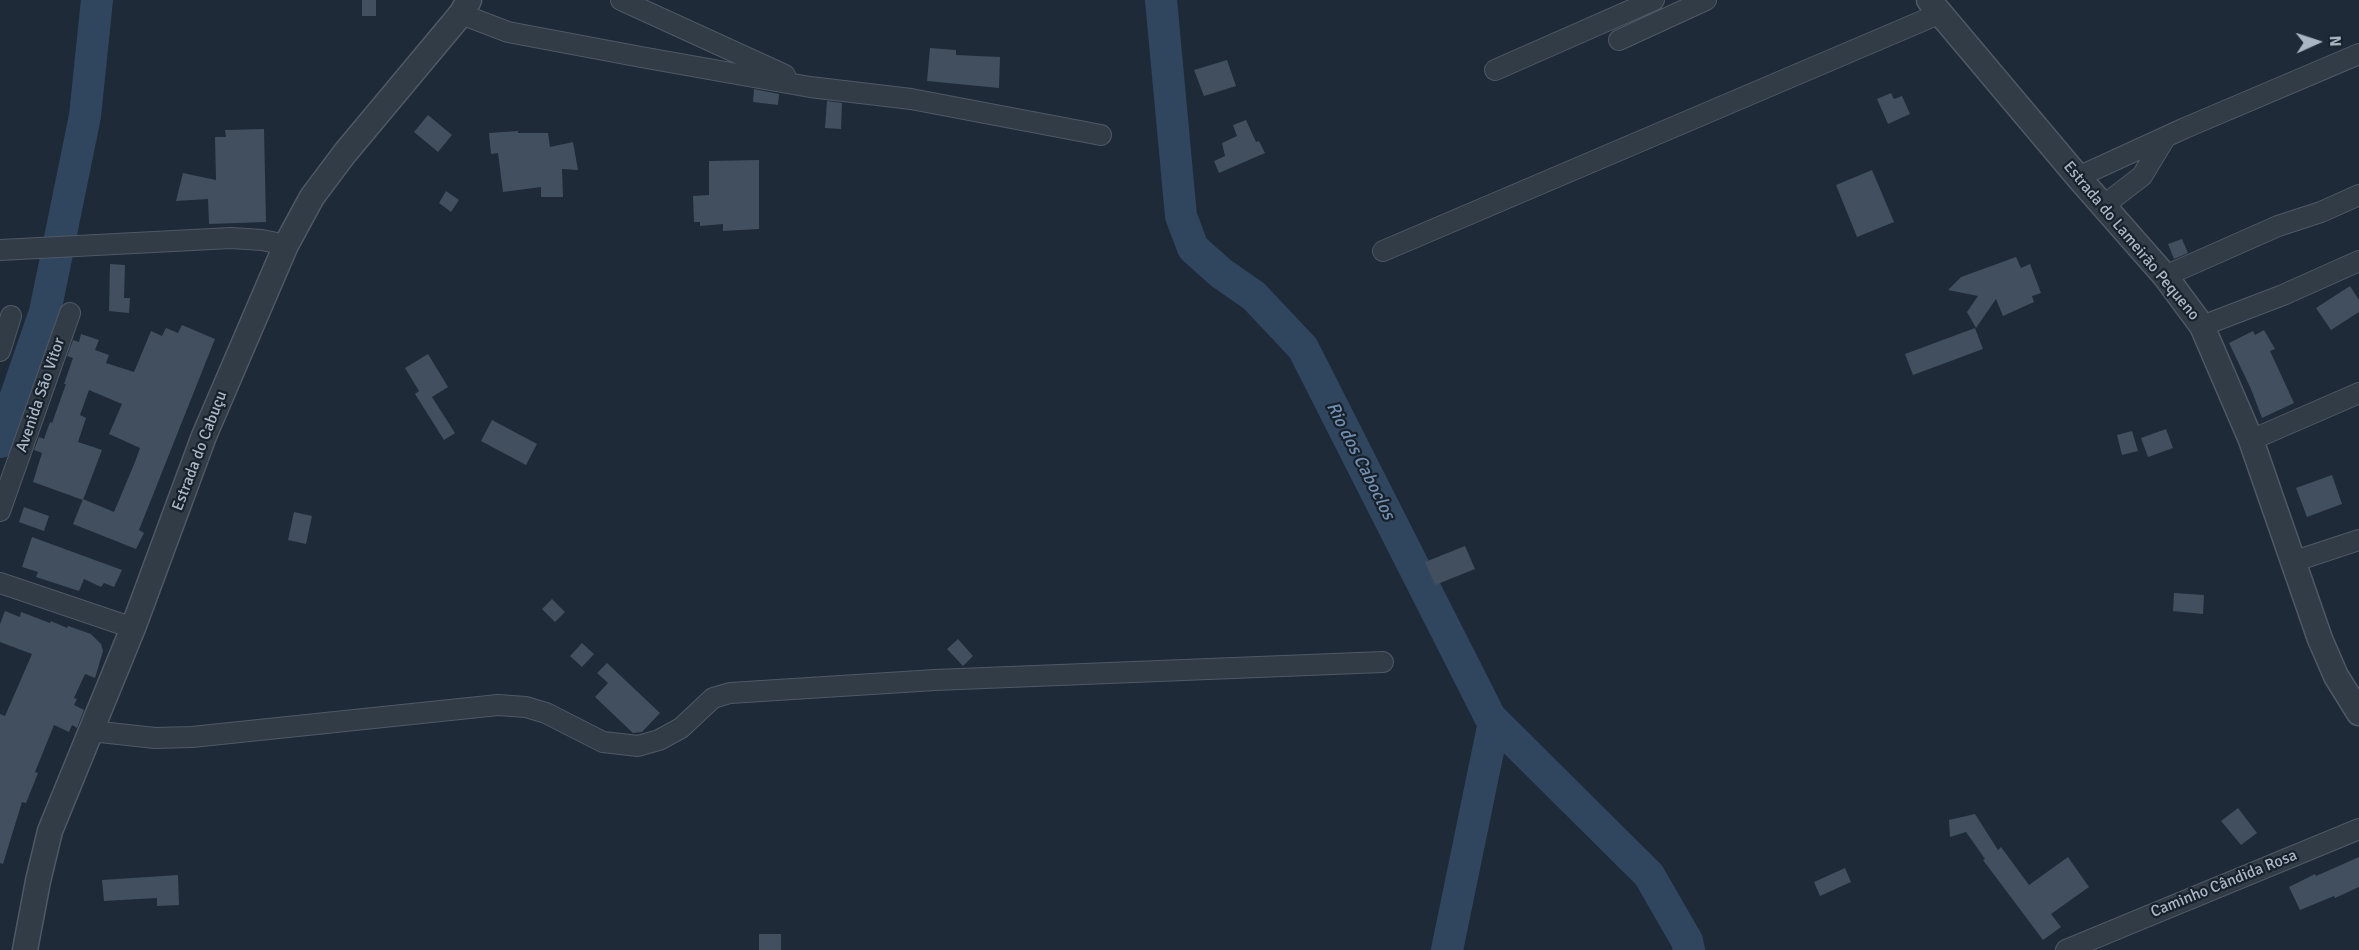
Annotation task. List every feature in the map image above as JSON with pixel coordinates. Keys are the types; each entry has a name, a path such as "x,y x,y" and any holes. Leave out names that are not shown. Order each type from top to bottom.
{"street":[{"path":"621,0 810,87"},
{"path":"1495,70 1654,0"},
{"path":"1619,40 1706,0"},
{"path":"465,7 508,32 810,87 911,99 1101,135"},
{"name":"Estrada do Cabuçu","path":"25,950 50,831 133,628 204,436 286,245 312,197 345,153 465,7"},
{"path":"1383,251 1935,7"},
{"name":"Estrada do Lameirão Pequeno","path":"1935,7 2165,276 2202,326 2251,440 2320,639 2336,676 2359,713"},
{"path":"2078,177 2359,54"},
{"path":"2103,206 2142,176 2165,138"},
{"path":"2165,276 2278,226 2321,212 2359,195"},
{"path":"0,250 231,238 262,240 286,245"},
{"path":"2202,326 2283,295 2359,261"},
{"name":"Avenida São Vitor","path":"0,512 70,313"},
{"path":"0,351 11,316"},
{"path":"2251,440 2359,393"},
{"path":"2292,562 2359,540"},
{"path":"0,583 133,628"},
{"path":"91,731 155,738 192,737 498,705 526,707 546,713 603,742 638,746 659,740 681,728 713,698 730,693 934,680 1383,662"},
{"name":"Caminho Cândida Rosa","path":"2066,950 2359,829"}],"building":[{"path":"362,0 376,0 376,16 362,16"},
{"path":"930,48 956,50 956,55 1000,57 999,88 927,81"},
{"path":"1227,60 1236,86 1204,96 1194,70"},
{"path":"754,89 779,94 778,105 753,102"},
{"path":"1891,93 1894,99 1902,96 1910,114 1888,124 1877,99"},
{"path":"827,101 842,103 841,129 825,128"},
{"path":"428,115 452,135 438,152 414,132"},
{"path":"1246,120 1256,142 1259,141 1265,153 1219,173 1214,161 1225,156 1222,143 1237,136 1233,125"},
{"path":"264,129 266,222 209,224 208,199 176,201 183,173 216,180 215,137 226,137 225,130"},
{"path":"518,131 518,133 548,133 550,147 573,142 578,170 562,169 563,197 541,197 541,187 503,192 498,153 491,154 489,133"},
{"path":"759,160 759,229 723,231 723,224 700,226 700,222 694,222 693,196 709,195 709,161"},
{"path":"1872,170 1894,222 1857,237 1836,185"},
{"path":"446,191 459,200 451,212 439,203"},
{"path":"2182,239 2188,253 2174,259 2168,244"},
{"path":"2016,257 2021,268 2030,264 2041,293 2032,296 2034,302 2003,316 1996,299 1976,328 1967,312 1978,296 1948,290 1961,277"},
{"path":"110,264 125,265 124,298 130,298 129,313 109,311"},
{"path":"2350,286 2359,300 2359,312 2331,330 2316,308"},
{"path":"182,325 215,339 139,530 144,533 136,549 73,524 83,500 33,482 42,453 34,450 39,437 44,439 50,422 52,423 66,384 64,384 73,358 67,356 73,340 79,342 81,334 99,340 95,350 109,355 106,363 134,372 151,331 162,336 166,328 178,333","holes":["89,390 122,404 109,434 140,448 114,512 83,499 102,450 78,442 86,418 80,415"]},
{"path":"1975,328 1983,349 1913,375 1905,354"},
{"path":"2264,330 2275,349 2270,351 2294,403 2262,418 2229,343 2253,331 2255,335"},
{"path":"428,354 448,387 432,397 455,433 444,440 415,394 419,391 405,368"},
{"path":"492,420 537,444 526,465 481,441"},
{"path":"2166,429 2173,448 2148,457 2141,438"},
{"path":"2132,431 2138,451 2122,455 2117,435"},
{"path":"2332,475 2342,504 2307,517 2296,488"},
{"path":"24,507 49,516 44,531 19,522"},
{"path":"294,512 312,516 306,544 288,540"},
{"path":"32,537 122,570 114,587 104,583 101,587 84,579 79,591 36,577 38,572 22,567"},
{"path":"1465,546 1475,569 1435,585 1425,562"},
{"path":"2174,593 2204,595 2203,614 2173,611"},
{"path":"552,599 565,612 555,622 542,609"},
{"path":"5,611 20,617 21,612 91,634 101,644 103,651 95,678 85,674 74,698 77,699 74,705 84,710 77,728 72,725 69,732 54,725 35,772 38,773 26,803 22,802 3,864 0,863 0,714 5,716 32,654 0,642 0,624"},
{"path":"958,639 973,656 963,666 947,649"},
{"path":"582,643 594,654 582,667 570,656"},
{"path":"607,663 660,713 642,732 633,733 595,697 608,683 597,673"},
{"path":"2238,808 2257,833 2241,845 2221,821"},
{"path":"1975,814 1998,850 2001,847 2029,885 2068,857 2089,887 2051,914 2061,927 2043,940 1983,860 1985,859 1966,832 1950,837 1949,820"},
{"path":"2359,857 2359,887 2300,910 2289,887"},
{"path":"1845,868 1851,882 1820,896 1814,882"},
{"path":"178,875 179,905 157,906 157,898 104,901 102,880"},
{"path":"759,934 781,934 781,950 759,950"}],"waterway":[{"path":"0,442 45,312 85,116 97,0"},
{"name":"Rio dos Caboclos","path":"1161,0 1181,216 1193,248 1221,273 1254,296 1303,348 1490,717 1649,875 1687,941 1689,950"},
{"name":"Rio dos Caboclos","path":"1447,950 1494,722"}]}
